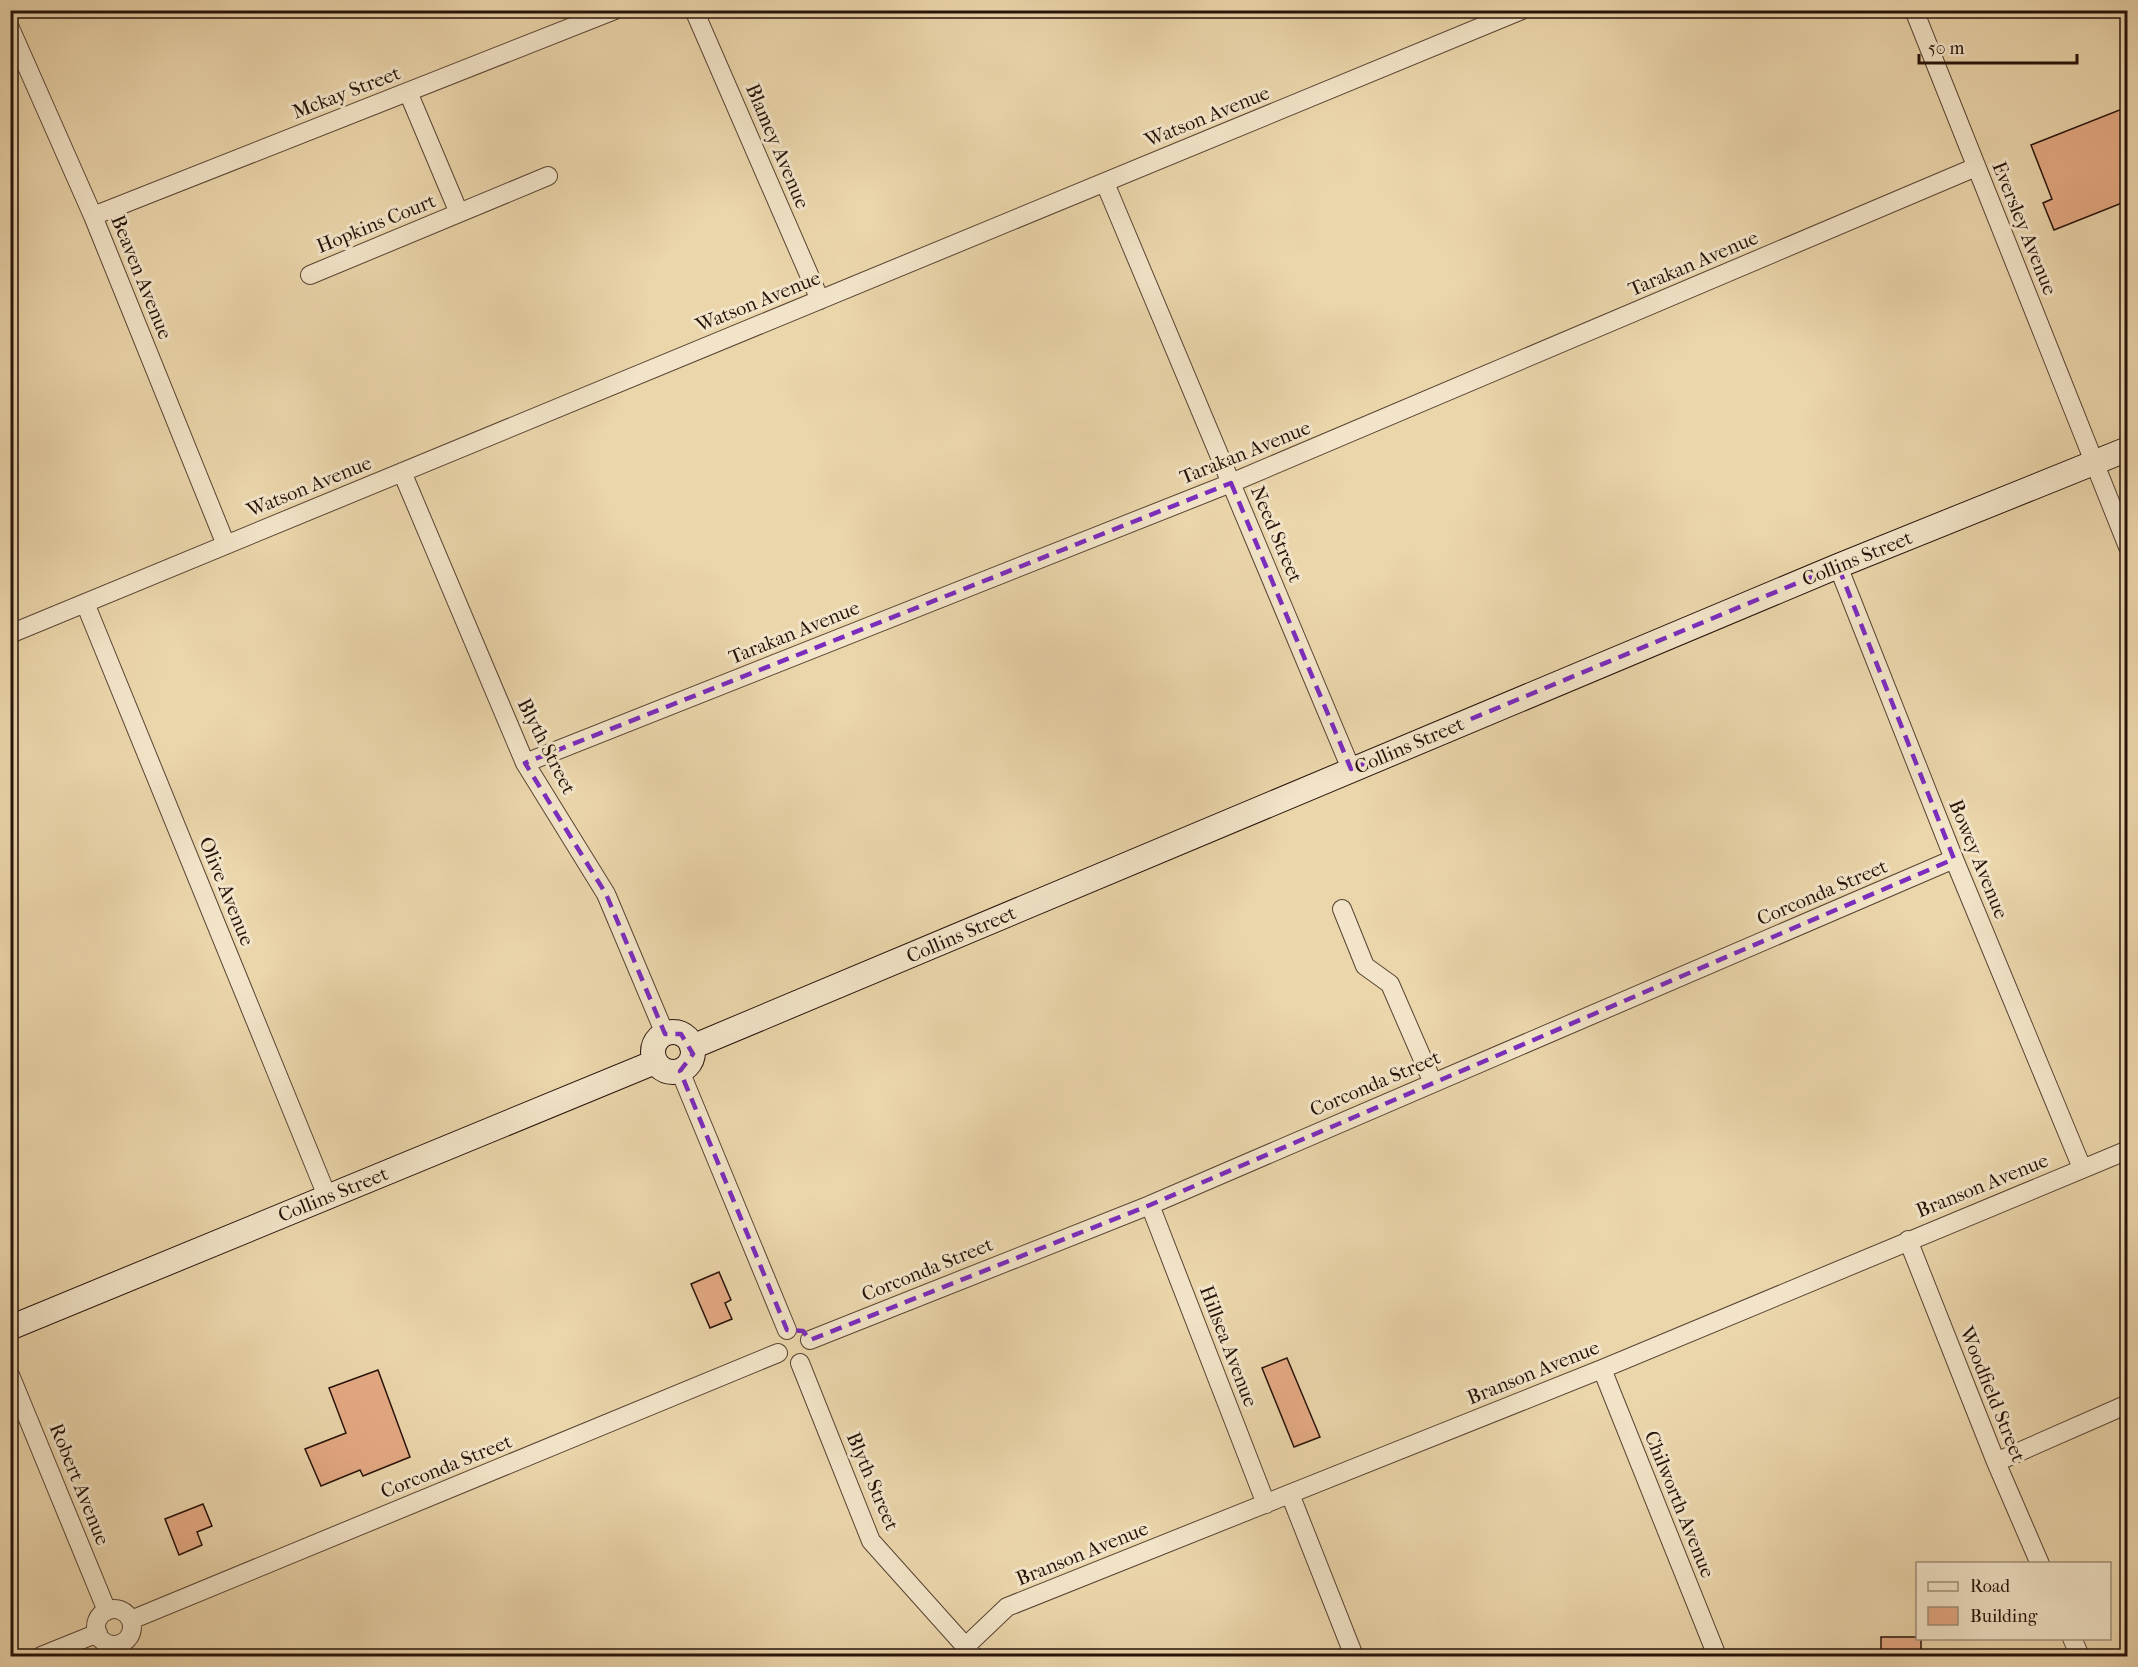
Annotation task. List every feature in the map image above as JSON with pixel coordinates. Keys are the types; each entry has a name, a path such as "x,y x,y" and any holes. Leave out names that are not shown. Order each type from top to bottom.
{"street":[{"name":"Mckay Street","path":"93,216 615,10"},
{"name":"Blamey Avenue","path":"694,10 820,300"},
{"name":"Watson Avenue","path":"10,633 1522,10"},
{"name":"Eversley Avenue","path":"1914,10 2127,547"},
{"name":"Beaven Avenue","path":"10,28 93,216 226,545"},
{"name":"Hopkins Court","path":"408,92 459,213"},
{"name":"Tarakan Avenue","path":"525,763 1231,483 1976,167"},
{"name":"Hopkins Court","path":"310,275 548,176"},
{"name":"Need Street","path":"1105,183 1351,769"},
{"name":"Collins Street","path":"692,1047 1838,566 2127,449"},
{"name":"Blyth Street","path":"402,472 525,763 606,894 665,1034"},
{"name":"Bowey Avenue","path":"1838,566 1954,859 2082,1168"},
{"name":"Olive Avenue","path":"85,603 327,1196"},
{"name":"Corconda Street","path":"810,1340 1150,1204 1954,859"},
{"path":"1342,909 1365,966 1390,984 1433,1083"},
{"path":"665,1034 681,1034 692,1047 691,1061 680,1071 666,1071 655,1062 654,1046 665,1034"},
{"name":"Collins Street","path":"11,1332 327,1196 655,1062"},
{"path":"680,1071 787,1330"},
{"name":"Branson Avenue","path":"969,1652 1007,1606 1602,1369 2127,1150"},
{"name":"Hillsea Avenue","path":"1150,1204 1266,1504"},
{"name":"Woodfield Street","path":"1908,1240 1996,1462 2040,1562"},
{"path":"787,1330 803,1331 810,1340 811,1352 800,1363 787,1363 778,1353 778,1338 787,1330"},
{"name":"Corconda Street","path":"131,1620 778,1353"},
{"name":"Blyth Street","path":"800,1363 871,1541 969,1652"},
{"name":"Chilworth Avenue","path":"1602,1369 1717,1656"},
{"name":"Robert Avenue","path":"10,1375 107,1611"},
{"path":"1996,1462 2127,1404"},
{"path":"1290,1494 1354,1656"},
{"path":"118,1609 131,1620 131,1632 123,1650 108,1643 98,1633 99,1618 107,1611 118,1609"},
{"path":"41,1656 98,1633"},
{"path":"2073,1640 2080,1656"}],"highlighted area":[{"path":"1231,483 1351,769 1838,566 1954,859 1150,1205 810,1340 803,1331 787,1330 680,1071 693,1054 681,1034 665,1034 606,894 525,763"}],"building":[{"path":"2127,107 2127,201 2054,230 2043,203 2052,199 2031,145"},
{"path":"719,1272 731,1300 725,1303 732,1319 710,1328 691,1284"},
{"path":"1287,1358 1320,1437 1294,1447 1262,1368"},
{"path":"378,1370 410,1457 363,1476 360,1470 321,1486 305,1449 346,1433 329,1388"},
{"path":"203,1504 212,1526 197,1532 202,1545 179,1555 165,1519"},
{"path":"1881,1637 1916,1637 1916,1640 1921,1640 1921,1656 1881,1656"}]}
